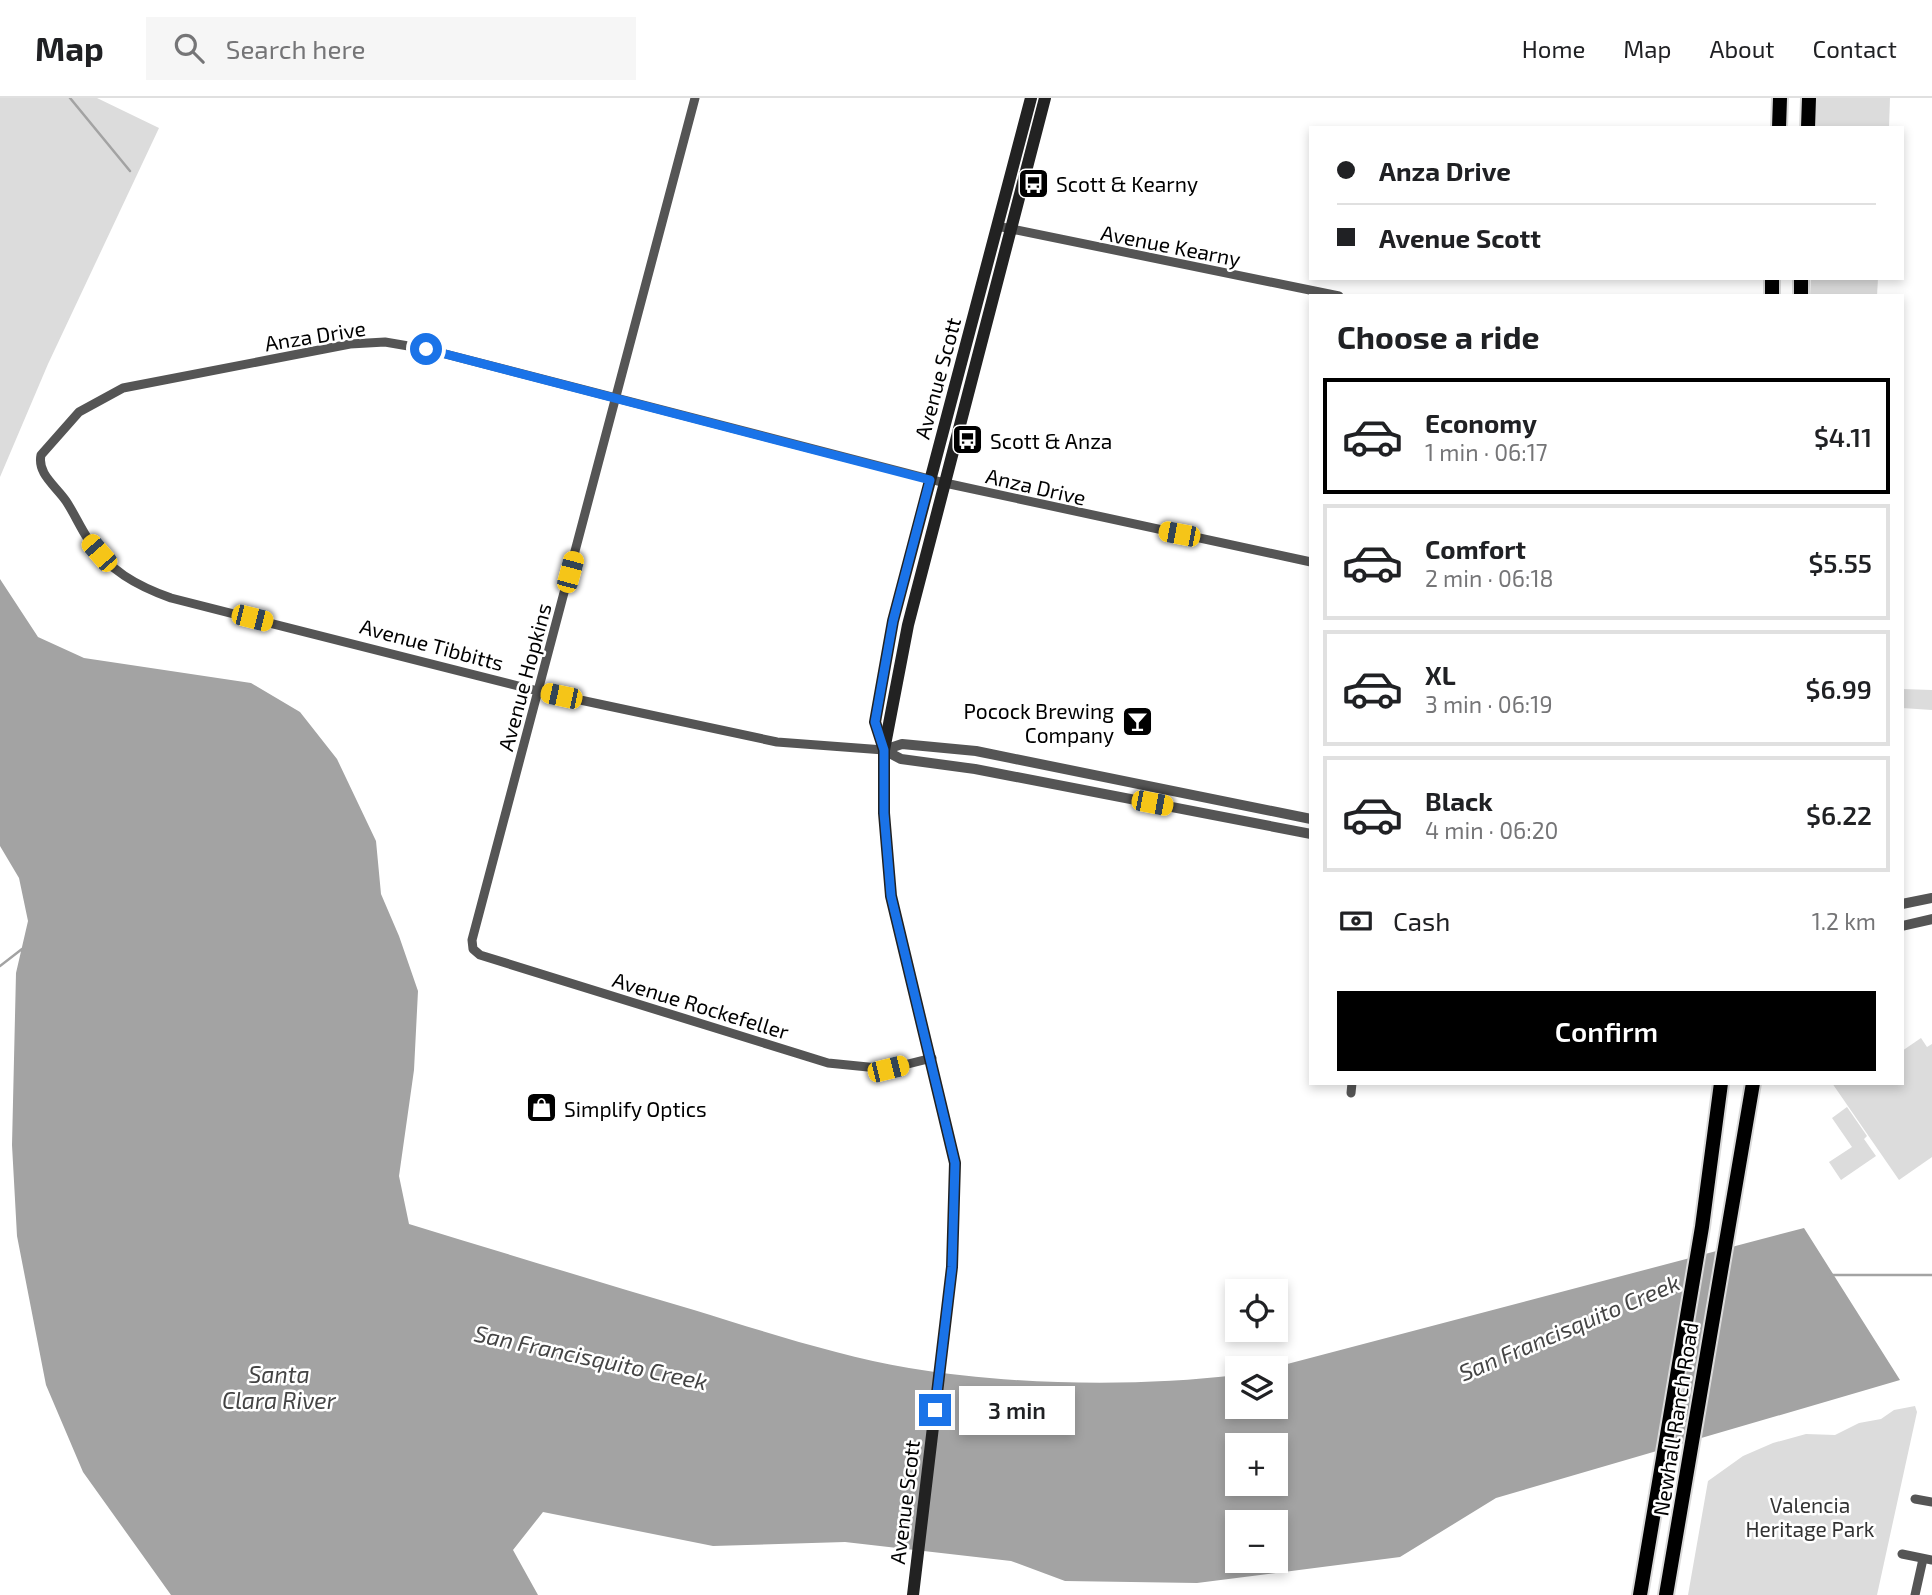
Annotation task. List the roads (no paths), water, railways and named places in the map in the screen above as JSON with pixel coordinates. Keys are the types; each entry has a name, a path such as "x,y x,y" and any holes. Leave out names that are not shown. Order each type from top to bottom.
{"main road":[{"name":"Avenue Scott","path":"884,750 875,722 883,668 1031,98"},
{"name":"Avenue Scott","path":"912,1595 952,1267 955,1163 932,1058 891,896 884,813 884,750 908,625 1045,98"},
{"path":"1779,126 1780,98"},
{"path":"1808,126 1809,98"},
{"name":"Newhall Ranch Road","path":"1640,1595 1702,1227 1721,1085"},
{"name":"Newhall Ranch Road","path":"1667,1595 1752,1085"}],"street":[{"name":"Avenue Hopkins","path":"472,940 695,98"},
{"name":"Avenue Kearny","path":"997,226 1329,294"},
{"name":"Anza Drive","path":"41,455 79,412 123,388 363,342 416,346 930,480 1309,562"},
{"name":"Avenue Tibbitts","path":"41,455 41,470 68,503 88,540 110,565 129,581 171,598 538,691 777,742 884,750 902,744 976,751 1309,819"},
{"name":"Avenue Tibbitts","path":"884,750 901,759 975,769 1309,834"},
{"path":"1904,904 1932,898"},
{"path":"1904,926 1932,919"},
{"name":"Avenue Rockefeller","path":"472,940 472,949 480,955 828,1063 888,1069 932,1058"},
{"path":"1915,1499 1932,1502"},
{"path":"1902,1554 1928,1560 1915,1595"}],"water":[{"name":"Santa Clara River","path":"0,579 38,637 84,658 251,683 300,712 337,759 376,841 381,894 418,991 414,1070 399,1176 409,1224 773,1334 882,1363 948,1374 1030,1381 1116,1383 1225,1376 1225,1419 1288,1419 1288,1364 1804,1228 1900,1380 1496,1498 1400,1557 1288,1571 1288,1510 1225,1510 1225,1573 1275,1573 1197,1583 1065,1581 1011,1561 845,1542 713,1546 543,1512 513,1550 538,1595 171,1595 83,1472 46,1385 17,1236 12,1145 16,973 28,921 19,878 0,846"}],"waterway":[{"path":"70,98 130,171"},
{"path":"0,966 22,949"},
{"name":"San Francisquito Creek","path":"1830,1275 1932,1275"}],"place":[{"name":"Scott & Kearny","path":"1033,183"},
{"name":"Scott & Anza","path":"967,440"},
{"name":"Pocock Brewing Company","path":"1137,722"},
{"name":"Simplify Optics","path":"541,1108"}],"park label":[{"name":"Valencia Heritage Park","path":"1810,1516"}]}
